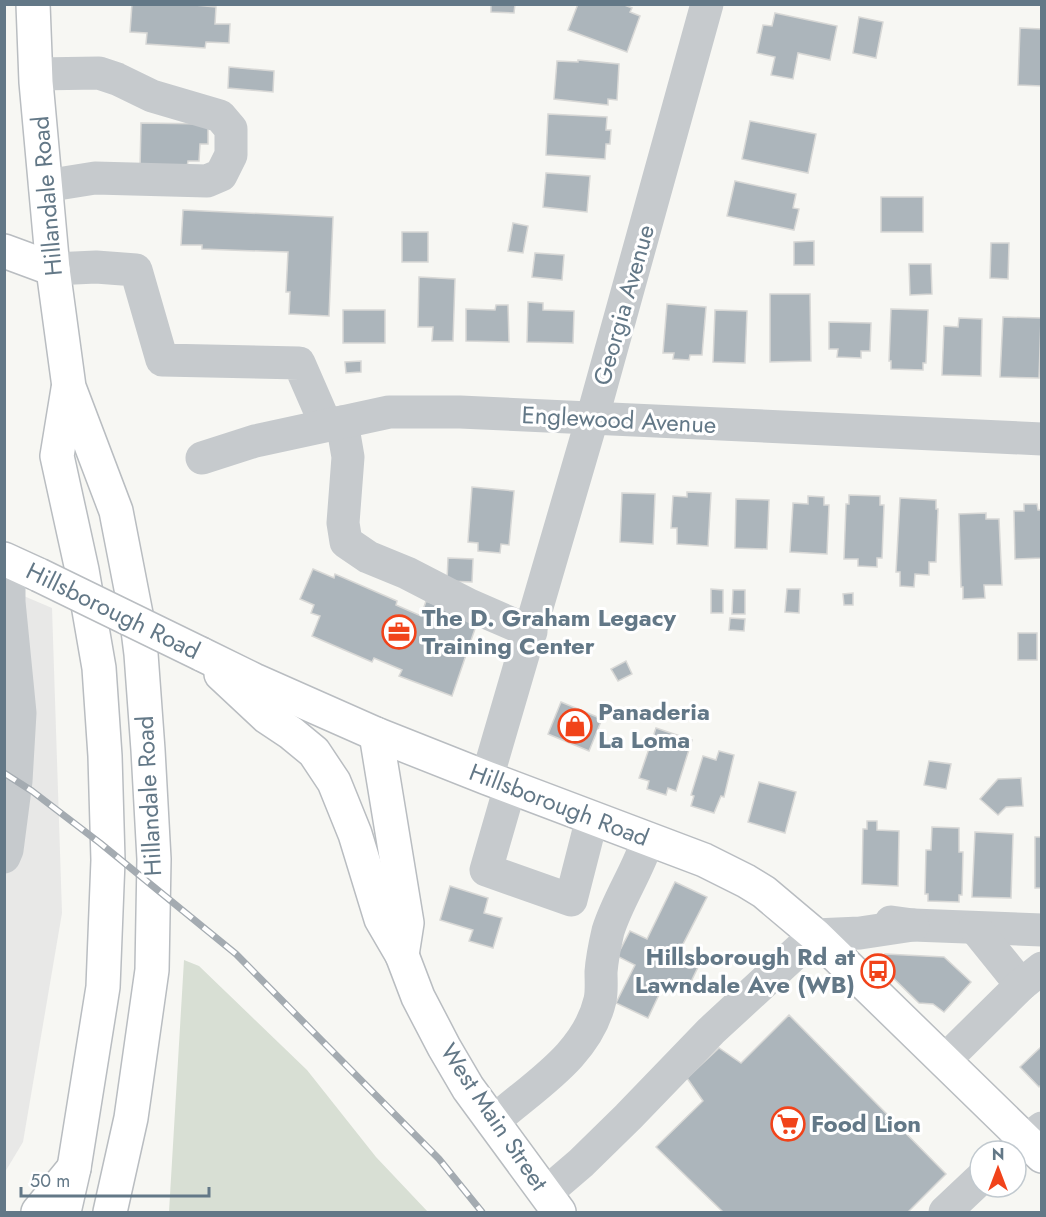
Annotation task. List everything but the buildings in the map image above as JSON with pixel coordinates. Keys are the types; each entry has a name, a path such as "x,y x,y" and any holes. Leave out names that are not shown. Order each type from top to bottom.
{"main road":[{"name":"Hillandale Road","path":"33,4 45,186 53,270 69,387 116,511 136,614 141,654 154,859 151,981 131,1118 110,1212"},
{"path":"4,251 53,270"},
{"name":"Hillandale Road","path":"64,1212 74,1168 103,987 108,860 105,756 99,668 82,570 57,456 69,387"},
{"name":"Hillsborough Road","path":"7,560 254,680 376,734 704,860 731,873 764,892 808,930 1030,1144"},
{"name":"West Main Street","path":"201,654 267,717 314,752 334,782 356,834 381,919 402,955 418,997 444,1047 468,1088 553,1203"},
{"name":"West Main Street","path":"376,734 407,923 402,955"},
{"path":"38,1212 74,1168"}],"street":[{"name":"Georgia Avenue","path":"592,818 571,900 486,870 498,782 531,632 707,4"},
{"path":"36,74 99,73 117,79 152,96 220,116 231,129 232,140 231,155 221,175 207,181 95,178 45,186"},
{"path":"53,270 96,267 136,270 162,360 299,363 334,423 348,457 343,523 346,542 368,557 531,632"},
{"name":"Englewood Avenue","path":"202,458 255,441 389,412 460,412 1041,439"},
{"path":"4,857 8,850 16,781 20,713 11,680 7,560"},
{"path":"492,1122 556,1071 592,1023 601,999 602,969 608,933 622,897 642,858 648,839"},
{"path":"553,1203 628,1117 808,930 860,933 913,926 1041,930"},
{"path":"944,1060 1031,977 975,928"},
{"path":"945,1212 968,1190"}],"shaded area":[{"path":"5,588 52,608 62,913 23,1142 5,1172"},
{"path":"184,960 199,966 307,1070 376,1157 428,1212 169,1212"}],"railway":[{"path":"4,773 32,791 100,843 236,954 439,1159 482,1212"}],"place":[{"name":"The D. Graham Legacy Training Center","path":"399,632"},
{"name":"Panaderia La Loma","path":"575,726"},
{"name":"Hillsborough Rd at Lawndale Ave (WB)","path":"878,971"},
{"name":"Food Lion","path":"788,1124"}]}
